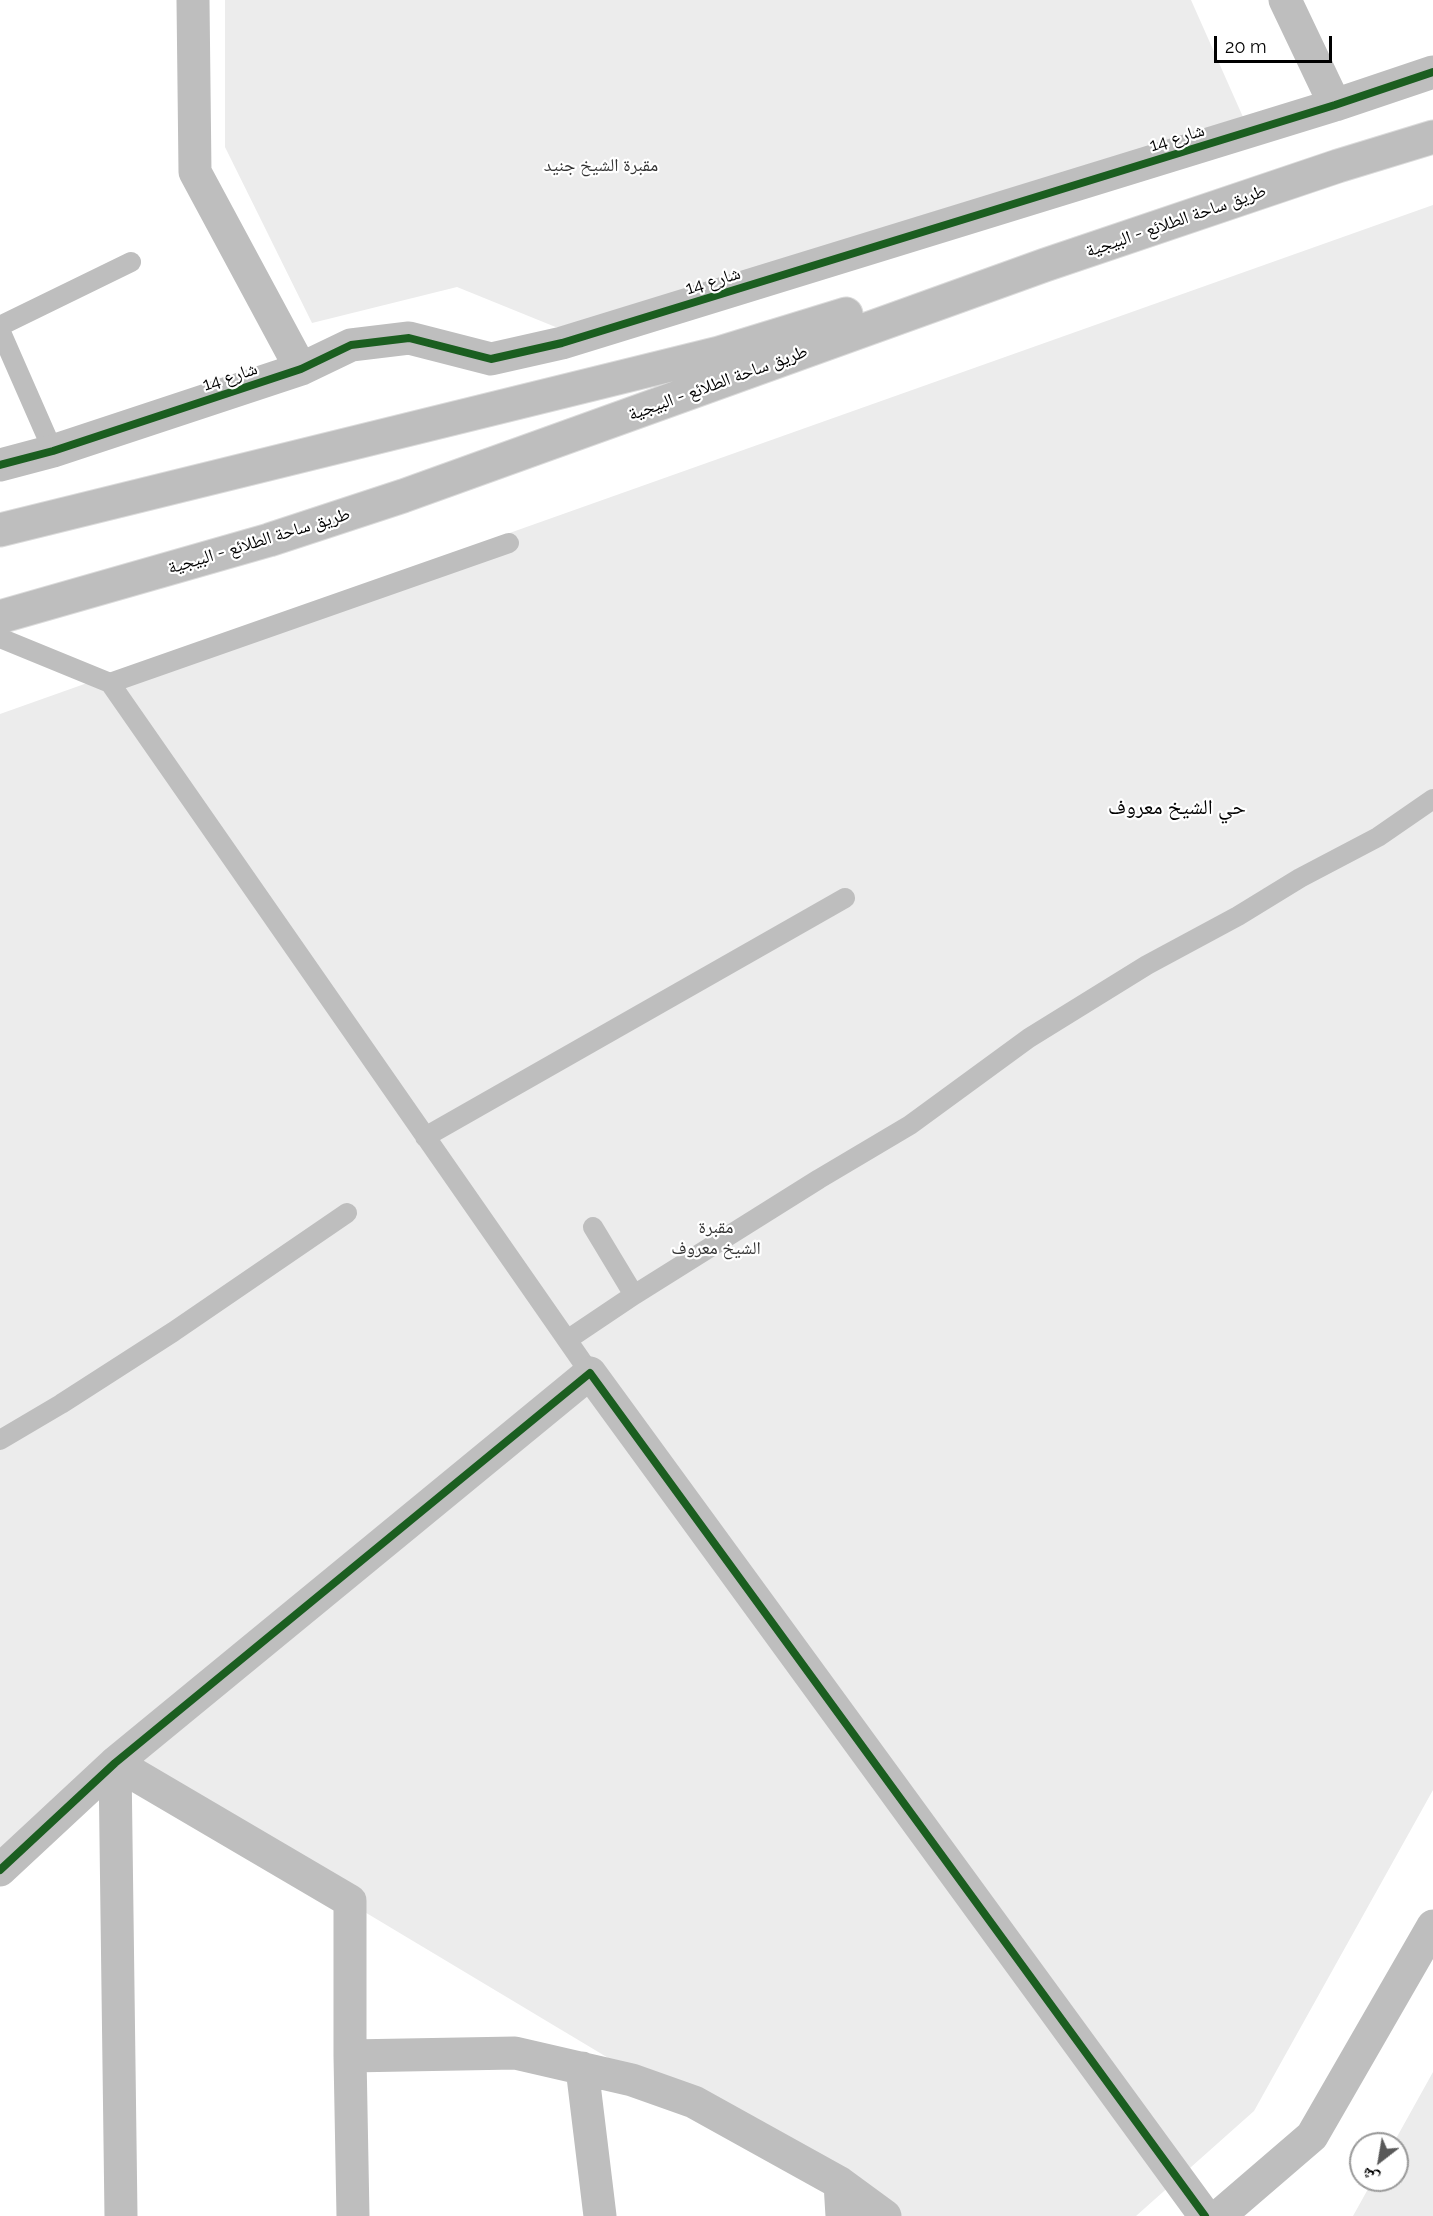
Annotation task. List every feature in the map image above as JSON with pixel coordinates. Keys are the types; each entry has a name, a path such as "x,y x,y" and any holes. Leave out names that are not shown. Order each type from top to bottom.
{"street":[{"path":"193,0 195,172 302,369"},
{"path":"1285,0 1335,105"},
{"name":"شارع 14","path":"0,465 53,451 302,369 351,345 409,338 491,359 562,343 1335,105 1433,72"},
{"name":"طريق ساحة الطلائع - البيجية","path":"0,530 719,353 1433,136"},
{"name":"طريق ساحة الطلائع - البيجية","path":"0,617 247,546 403,496 1045,265 1433,136"},
{"path":"0,1870 115,1763 590,1373 1204,2216"},
{"path":"115,1763 350,1901 353,2216"},
{"path":"115,1763 121,2216"},
{"path":"1220,2216 1312,2136 1433,1926"},
{"path":"350,2056 515,2053 632,2080 694,2102 840,2183 885,2216"},
{"path":"582,2067 600,2216"},
{"path":"840,2183 842,2216"}],"lane":[{"path":"53,451 0,328 131,262"},
{"path":"110,683 509,543"},
{"path":"0,638 110,683 590,1373"},
{"path":"567,1340 634,1295 819,1179 910,1125 1029,1038 1147,965 1238,916 1300,878 1378,837 1433,799"},
{"path":"425,1137 845,898"},
{"path":"0,1440 173,1332 347,1213"},
{"path":"593,1227 634,1295"}],"green space":[{"name":"مقبرة الشيخ جنيد","path":"225,0 1191,0 1247,126 595,343 457,287 312,323 225,147"},
{"name":"مقبرة الشيخ معروف","path":"1433,205 1433,1790 1254,2111 1136,2216 872,2216 116,1763 0,1865 0,714"},
{"path":"1433,2072 1433,2216 1353,2216 1366,2192 1409,2192 1409,2132 1400,2132"}],"cycle path":[{"path":"0,465 53,451 301,369 351,345 409,338 491,359 562,343 1335,105 1433,72"},
{"path":"0,1870 115,1763 590,1373 1205,2216"}],"district":[{"name":"حي الشيخ معروف","path":"1177,808"}]}
